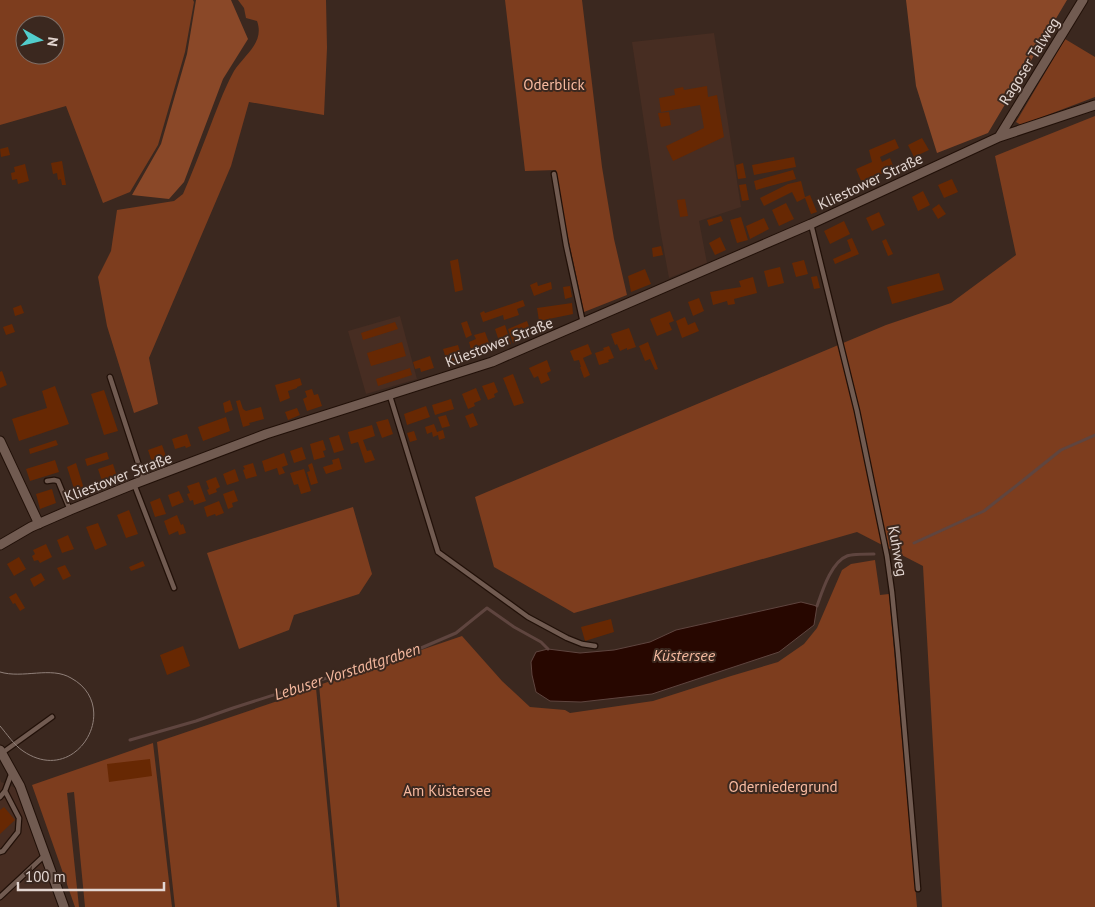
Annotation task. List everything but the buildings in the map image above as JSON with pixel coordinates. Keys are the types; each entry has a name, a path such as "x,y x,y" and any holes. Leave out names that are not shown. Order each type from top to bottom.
{"street":[{"name":"Ragoser Talweg","path":"999,137 1083,0"},
{"name":"Kliestower Straße","path":"0,545 31,527 70,510 266,434 492,362 811,224 999,137 1095,105"},
{"path":"0,441 39,524"},
{"path":"1,751 20,786 64,907"}],"lane":[{"path":"554,174 582,323"},
{"name":"Kuhweg","path":"811,224 856,411 887,556 893,601 918,889"},
{"path":"110,377 144,481"},
{"path":"390,396 438,552 528,617 568,638 582,644 595,646"},
{"path":"47,481 58,481 70,510"},
{"path":"134,484 174,588"},
{"path":"1,751 52,717"},
{"path":"0,797 5,791 12,772"},
{"path":"0,852 3,851 18,832 19,818 5,791"},
{"path":"0,898 45,855"}],"shaded area":[{"path":"196,0 231,0 248,39 223,79 184,182 169,199 132,195 161,144 187,54"},
{"path":"906,0 1067,0 988,133 937,153 916,86"},
{"path":"714,33 741,207 699,221 707,263 669,278 632,42"},
{"path":"400,316 417,379 366,394 348,331"},
{"path":"0,778 1,782 16,788 58,907 0,907"}],"green space":[{"path":"0,0 193,0 185,52 158,145 130,192 103,203 66,106 0,125"},
{"path":"238,0 326,0 327,48 324,115 249,102 231,166 149,358 158,404 134,413 107,326 98,277 111,251 117,210 174,201 183,194 226,86 238,65 256,42 258,36 257,21 246,18 244,8"},
{"name":"Oderblick","path":"505,0 582,0 602,167 614,239 627,295 584,312 556,170 525,171"},
{"path":"1065,39 1095,57 1095,97 1021,125 1016,122"},
{"path":"1095,116 1095,907 942,907 923,566 857,532 574,613 494,567 475,497 886,325 951,303 1016,255 995,156"},
{"path":"353,507 372,574 359,594 294,615 289,630 239,649 207,553"},
{"path":"875,560 880,595 889,594 917,907 340,907 319,685 462,636 502,681 530,707 565,710 570,713 653,701 778,662 804,644 817,628 842,570 851,564"},
{"path":"316,688 337,907 175,907 157,742"},
{"path":"153,743 172,907 85,907 74,792 67,793 79,907 75,907 32,785"}],"water":[{"name":"Küstersee","path":"801,602 817,606 814,625 779,652 652,694 581,702 550,701 536,692 531,662 536,652 548,649 580,653 614,650 650,642 676,630"}],"waterway":[{"name":"Lebuser Vorstadtgraben","path":"914,543 984,511 1061,450 1095,435"},
{"name":"Lebuser Vorstadtgraben","path":"817,606 828,578 841,559 849,555 874,554"},
{"name":"Lebuser Vorstadtgraben","path":"130,740 196,721 421,648 456,633 487,608 514,627 541,642 548,649"}],"tram line":[{"path":"0,672 9,674 55,673 63,675 71,678 86,691 93,706 93,723 87,739 76,752 61,759 43,760 23,751 0,726"}],"park label":[{"name":"Oderniedergrund","path":"783,786"},
{"name":"Am Küstersee","path":"447,790"}]}
